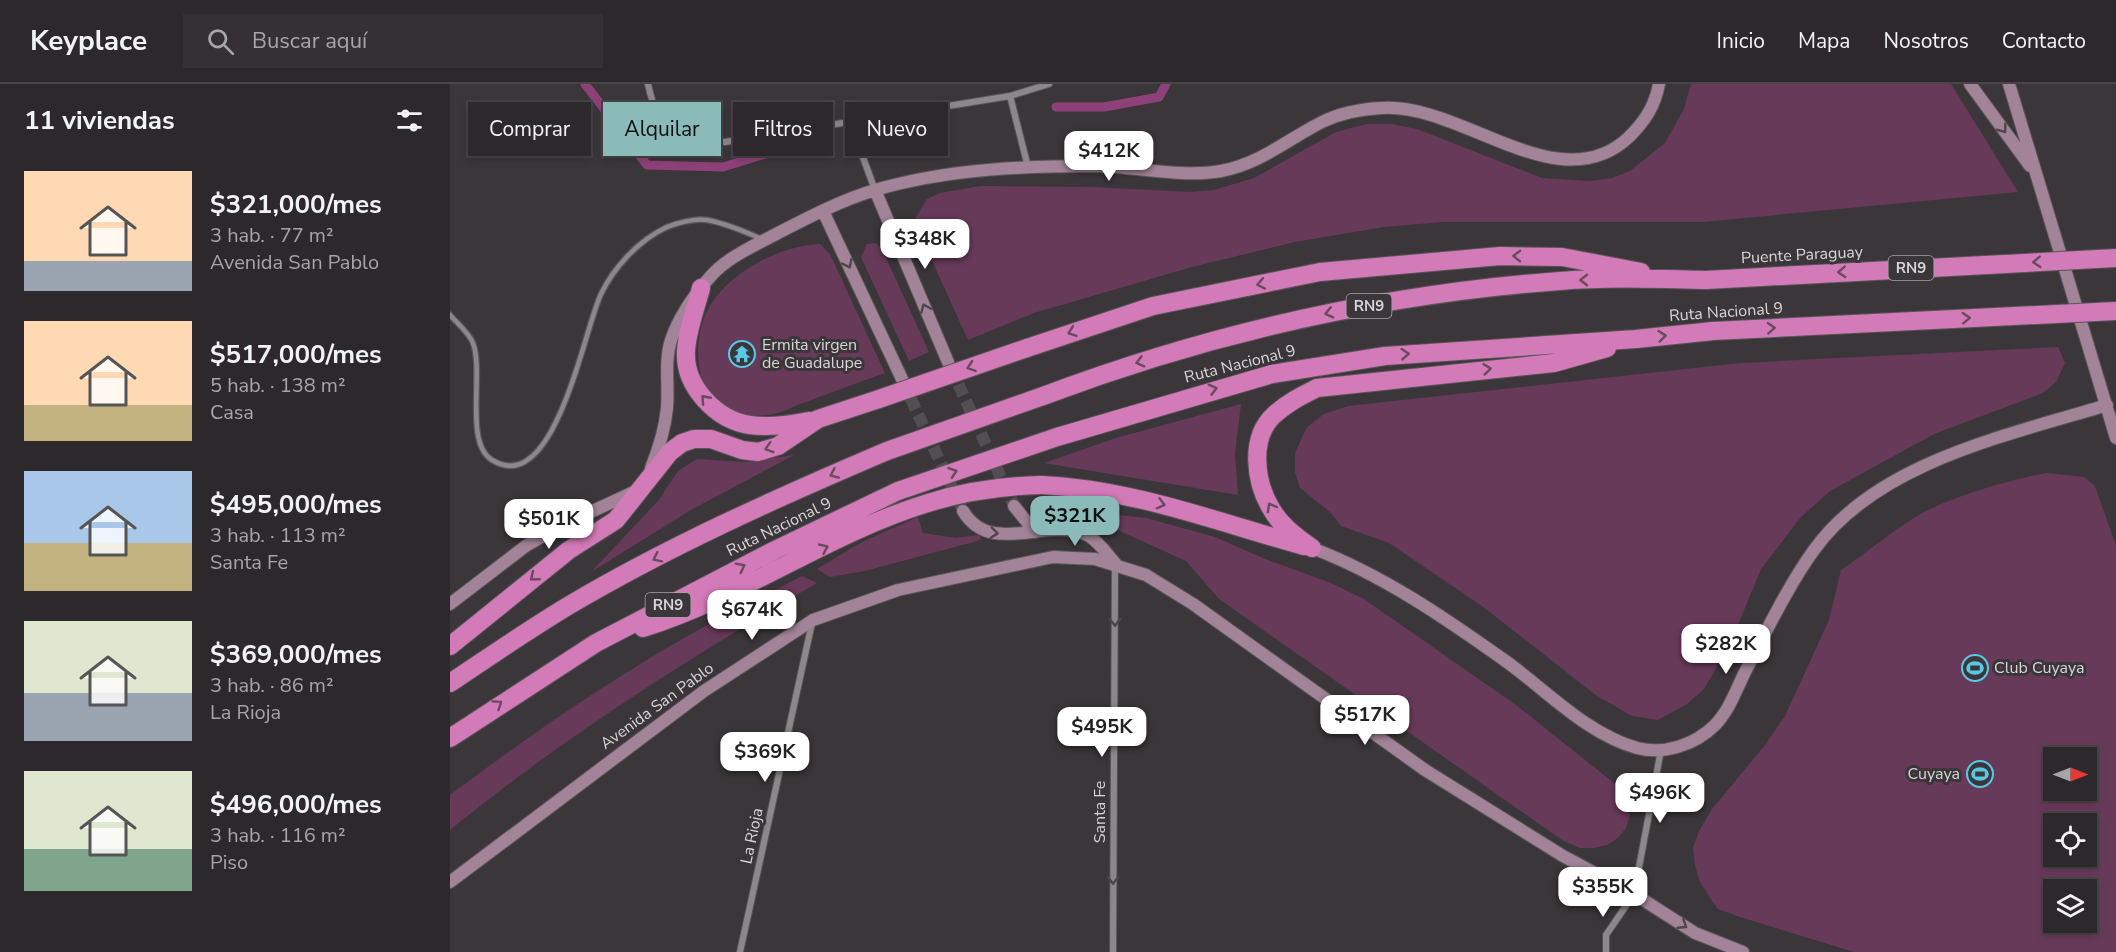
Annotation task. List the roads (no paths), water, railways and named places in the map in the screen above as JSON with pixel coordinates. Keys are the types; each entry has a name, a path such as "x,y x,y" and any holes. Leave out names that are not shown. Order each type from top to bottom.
{"highway":[{"path":"701,288 686,352 689,375 709,405 723,415 747,425 767,427 818,419 1153,306 1320,272 1500,256 1562,257 1678,280"},
{"name":"Puente Paraguay","path":"1706,280 2116,258"},
{"name":"Ruta Nacional 9","path":"450,683 568,606 626,574 771,503 887,451 1116,368 1348,309 1459,292 1562,281 1706,280"},
{"name":"Ruta Nacional 9","path":"450,738 596,643 775,550 898,491 1057,437 1272,374 1385,356 1636,339 1713,331 2116,311"},
{"path":"1312,548 1288,529 1271,510 1262,488 1256,458 1261,436 1272,417 1291,401 1317,388 1349,383 1554,363 1636,339"},
{"path":"450,646 569,550 615,520 670,452 682,443 694,439 711,439 742,450 758,452 778,446 818,419"},
{"path":"596,643 683,615 863,530 928,503 951,495 1012,486 1041,484 1070,486 1156,503 1312,548"}],"main road":[{"path":"450,604 527,545 567,523 644,487 664,428 670,342 682,315 712,274 765,240 823,211 875,190 944,175 1028,167 1111,167 1200,174 1225,170 1264,156 1324,121 1358,110 1386,108 1417,110 1444,117 1538,156 1575,160 1595,156 1624,141 1650,112 1659,84"},
{"path":"1970,84 2036,174"},
{"path":"2009,84 2116,438"},
{"path":"875,190 948,362"},
{"path":"823,211 902,379"},
{"path":"1312,548 1365,570 1391,584 1506,662 1586,723 1621,742 1639,748 1661,750 1680,747 1700,737 1726,711 1796,578 1814,549 1839,521 1867,497 1896,479 1991,441 2107,405"},
{"path":"1014,506 1035,532"},
{"path":"963,511 971,525 985,532 1035,532 1060,529 1090,537 1115,563 1146,575 1193,604 1425,770 1563,856 1634,894 1695,933 1743,952"},
{"name":"Avenida San Pablo","path":"450,882 704,691 813,620 898,590 1053,557 1077,557 1115,563"}],"street":[{"path":"648,84 652,105 670,132 688,141 725,142 845,123"},
{"path":"948,106 1010,96 1049,84"},
{"path":"1010,96 1028,167"},
{"path":"862,156 875,190"},
{"name":"Santa Fe","path":"1113,952 1115,563"},
{"name":"La Rioja","path":"740,952 813,620"},
{"path":"1606,952 1606,935 1634,894 1661,750"}],"lane":[{"path":"450,315 473,342 477,371 479,444 492,460 511,466 529,462 542,450 556,424 601,294 620,265 639,246 657,232 677,223 705,219 765,240"}],"waterway":[{"path":"585,84 647,165 723,167 759,156"},
{"path":"1056,107 1104,107 1159,97 1166,84"}],"tunnel":[{"path":"951,368 1014,506"},
{"path":"903,382 963,511"}],"place":[{"name":"Ermita virgen de Guadalupe","path":"742,354"},
{"name":"Club Cuyaya","path":"1975,668"},
{"name":"Cuyaya","path":"1980,774"}]}
